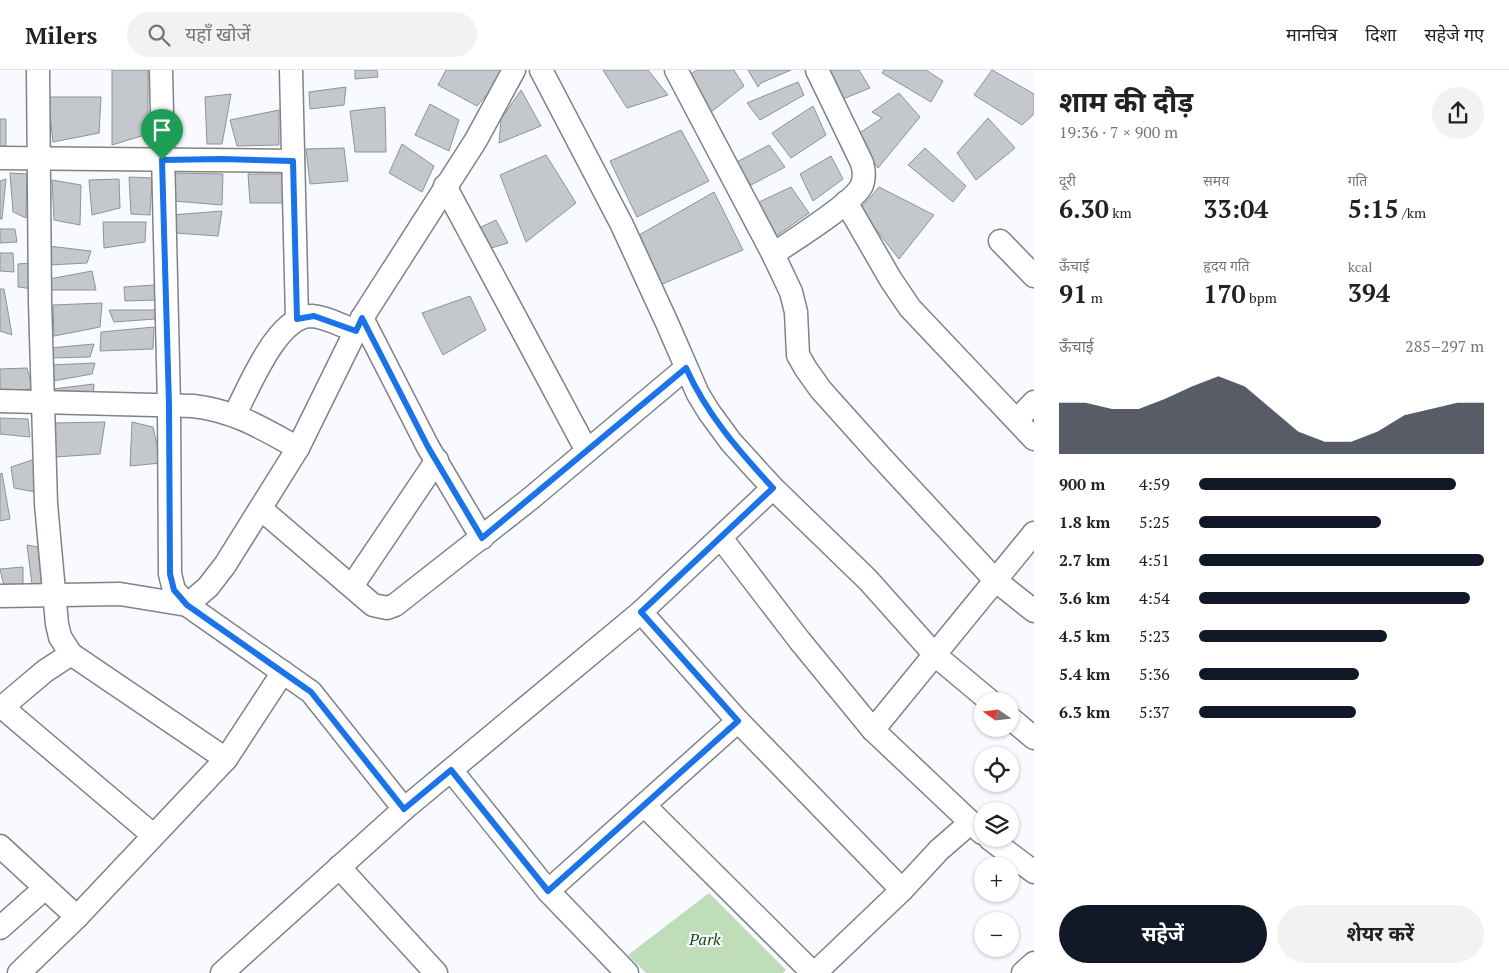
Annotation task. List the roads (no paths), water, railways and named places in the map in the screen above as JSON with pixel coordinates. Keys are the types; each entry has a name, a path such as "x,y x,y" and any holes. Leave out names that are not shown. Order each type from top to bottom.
{"street":[{"path":"38,70 38,158 46,504 53,594 60,637 71,654 226,759"},
{"path":"161,70 169,405 170,574 174,590 187,605 311,692 404,809"},
{"path":"291,70 297,319"},
{"path":"0,596 120,594 187,605 208,588 261,509 298,448 359,324 494,110 514,70"},
{"path":"676,70 791,292 796,312 798,354 806,369 821,390 869,444 995,580 1034,611"},
{"path":"773,254 846,202 861,186 864,172 816,70"},
{"path":"543,71 622,225 668,323 698,394 725,434 773,488 868,580 935,655 979,692"},
{"path":"0,158 293,161"},
{"path":"445,186 587,451"},
{"path":"846,202 891,280 910,308 1034,439"},
{"path":"1000,241 1034,276"},
{"path":"235,414 278,337 297,319 314,316 359,324"},
{"path":"359,324 482,538"},
{"path":"261,509 373,604 387,608 395,605 482,538 686,368"},
{"path":"0,401 203,407 235,414 298,448"},
{"path":"1017,420 1034,402"},
{"path":"352,586 437,460"},
{"path":"222,973 404,809 641,612 773,488"},
{"path":"873,730 1034,532"},
{"path":"721,538 800,641 873,730 974,826"},
{"path":"641,612 738,721 902,890"},
{"path":"71,654 45,671 1,708 153,835"},
{"path":"19,973 77,917 226,759 283,672"},
{"path":"548,891 738,721"},
{"path":"1019,726 1034,738"},
{"path":"451,770 548,891 627,973"},
{"path":"644,805 814,973 902,890 940,850 974,829"},
{"path":"0,846 77,917"},
{"path":"1001,847 1034,872"},
{"path":"339,867 436,973"},
{"path":"0,928 45,888"},
{"path":"1023,973 1034,963"}],"park label":[{"name":"Park","path":"705,939"}]}
